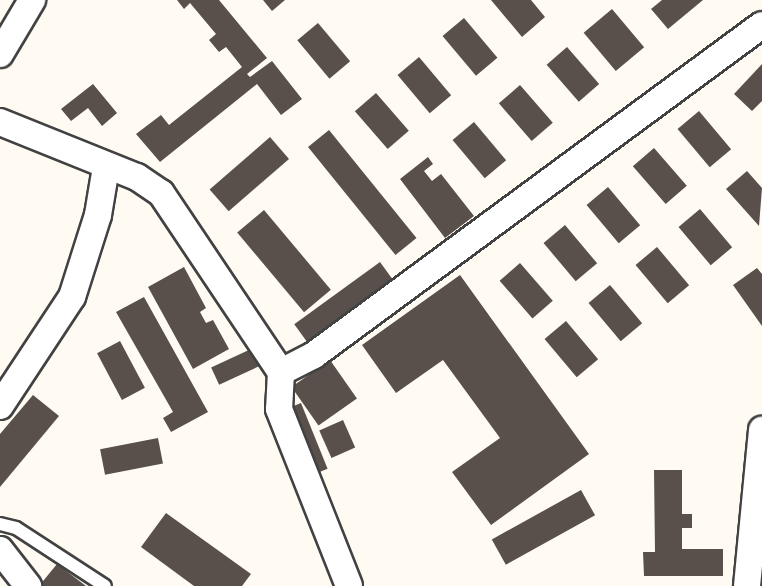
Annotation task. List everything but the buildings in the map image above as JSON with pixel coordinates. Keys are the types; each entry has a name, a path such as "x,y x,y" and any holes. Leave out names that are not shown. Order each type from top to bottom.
{"street":[{"path":"0,54 32,0"},
{"path":"281,372 314,355 762,25"},
{"path":"0,122 106,167 137,177 160,193 281,372 279,409 349,586"},
{"path":"0,406 72,297 98,215 106,167"},
{"path":"747,586 762,429"},
{"path":"0,550 28,586"}],"lane":[{"path":"0,524 16,528 105,586"}]}
